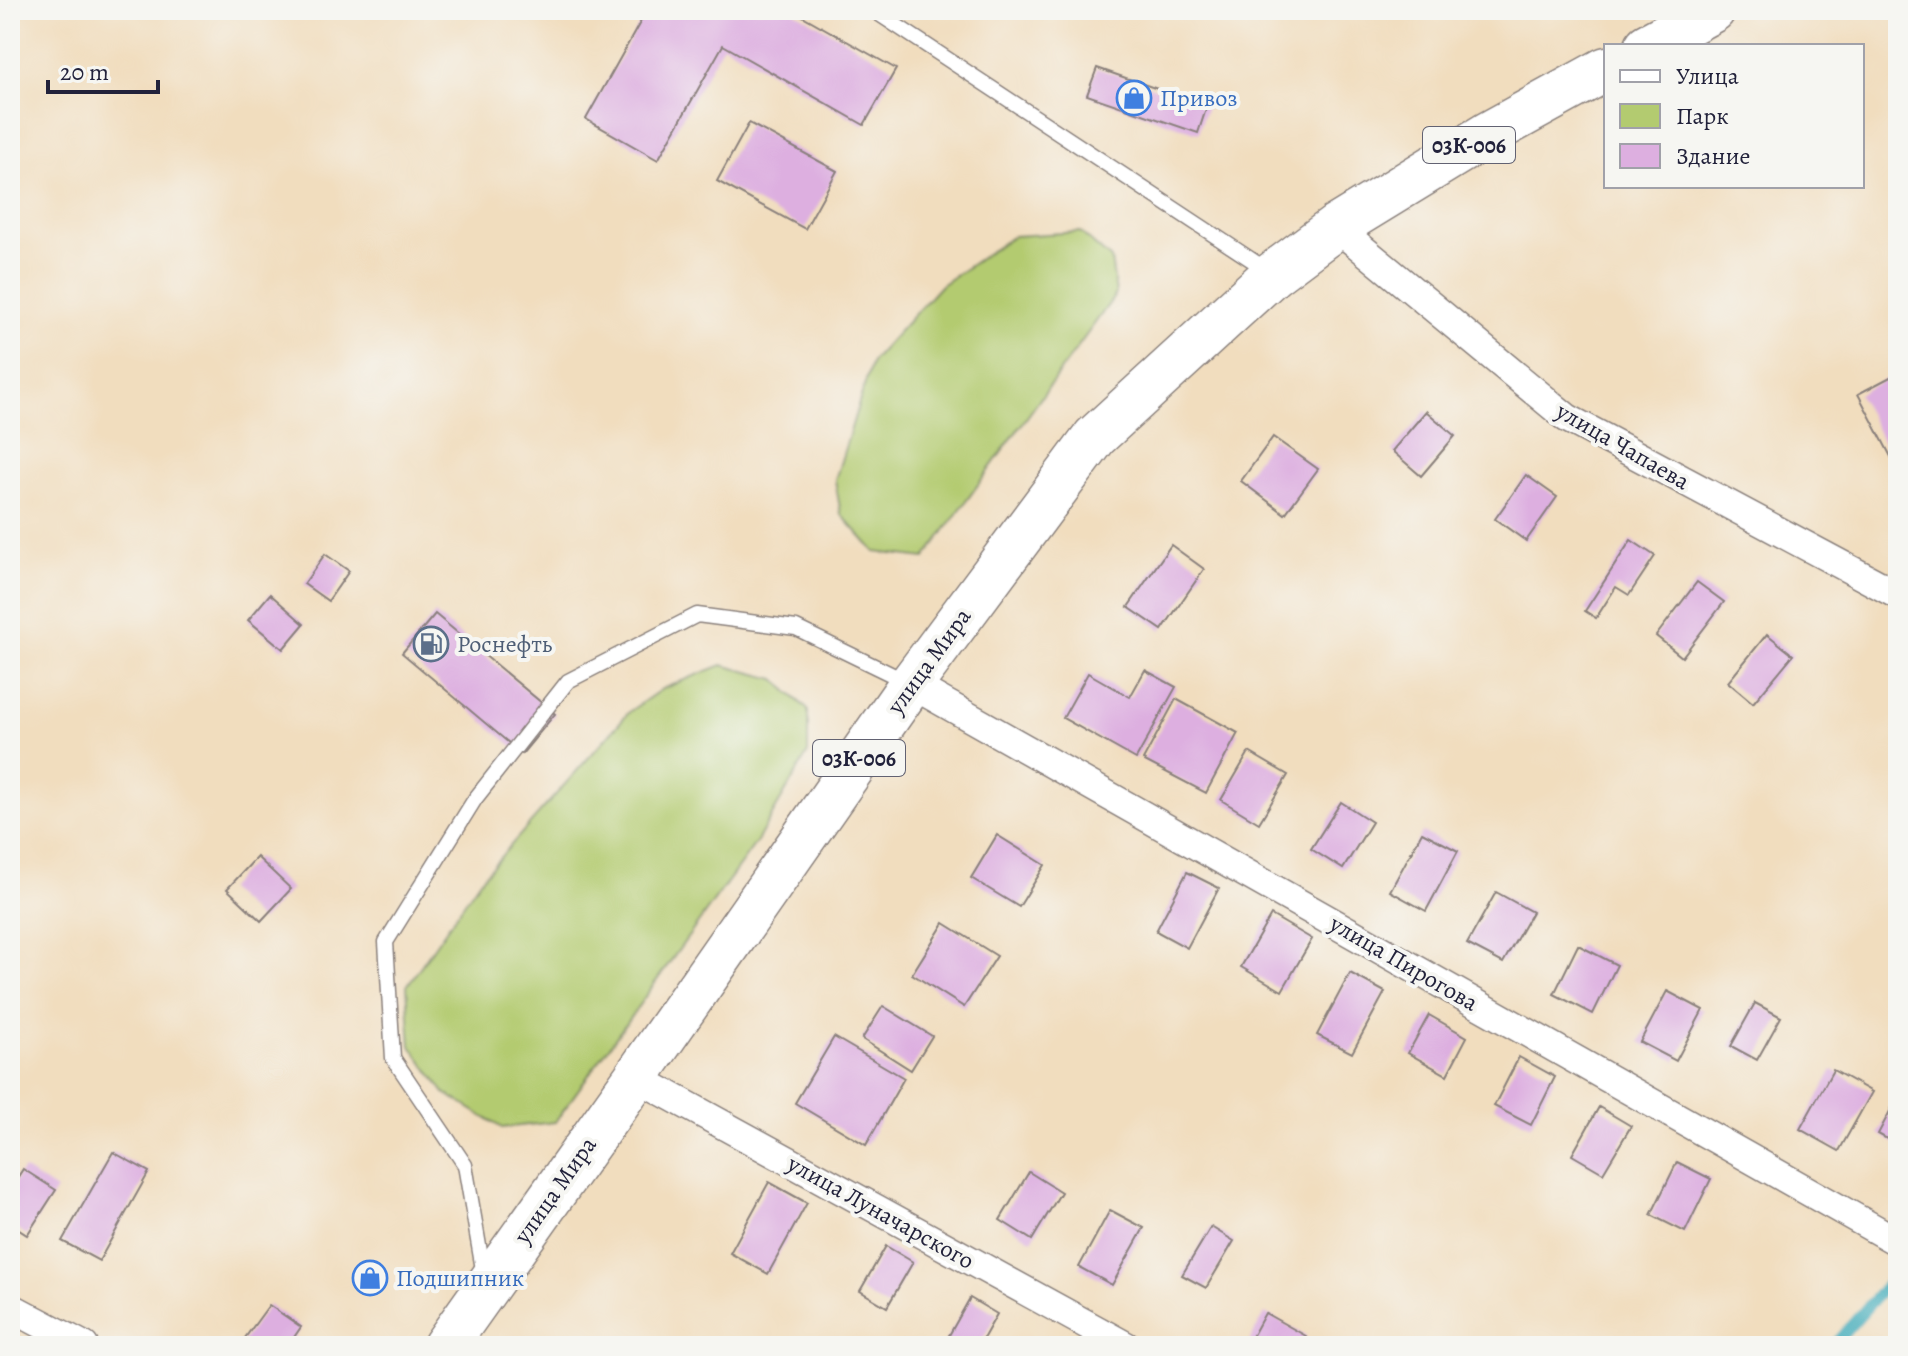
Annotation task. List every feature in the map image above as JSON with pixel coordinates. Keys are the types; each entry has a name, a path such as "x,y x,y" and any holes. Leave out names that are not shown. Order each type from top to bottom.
{"main road":[{"path":"1651,44 1713,10"},
{"name":"03К-006","path":"1336,227 1488,134 1604,70"},
{"name":"улица Мира","path":"445,1346 911,684 1095,437 1273,274 1336,227"}],"street":[{"name":"улица Чапаева","path":"1336,227 1567,418 1898,595"},
{"name":"улица Пирогова","path":"911,684 1891,1239"},
{"name":"улица Луначарского","path":"636,1077 1126,1346"},
{"path":"10,1307 84,1346"}],"lane":[{"path":"873,10 1273,274"},
{"path":"487,1287 465,1165 393,1058 386,942 475,799 568,681 697,615 796,628 911,684"}],"green space":[{"path":"1080,232 1111,259 1116,294 925,558 875,552 841,514 835,480 872,361 941,285 1013,236"},
{"path":"722,665 775,679 808,710 808,753 757,841 555,1122 502,1128 445,1093 411,1046 407,986 480,880 630,711 662,689"}],"building":[{"path":"647,10 792,10 896,69 864,125 723,45 658,160 586,119"},
{"path":"1097,68 1207,106 1198,133 1087,95"},
{"path":"749,123 837,171 805,229 717,181"},
{"path":"1898,373 1898,470 1858,394"},
{"path":"1426,411 1455,436 1421,476 1392,451"},
{"path":"1273,437 1318,469 1285,514 1241,481"},
{"path":"1526,475 1557,497 1526,541 1495,519"},
{"path":"1631,540 1655,556 1629,595 1616,587 1596,618 1585,611"},
{"path":"1171,545 1204,569 1162,630 1128,607"},
{"path":"325,554 349,571 328,601 304,584"},
{"path":"1697,582 1724,602 1682,657 1656,636"},
{"path":"270,594 304,624 283,649 248,620"},
{"path":"435,614 555,714 522,754 402,653"},
{"path":"1767,634 1793,655 1753,703 1728,682"},
{"path":"1145,670 1176,687 1136,759 1063,718 1088,673 1130,697"},
{"path":"1176,699 1238,733 1206,793 1143,760"},
{"path":"1249,752 1288,775 1259,823 1221,800"},
{"path":"1341,802 1372,822 1343,869 1311,849"},
{"path":"1422,832 1458,851 1426,911 1390,891"},
{"path":"997,835 1045,865 1019,907 971,878"},
{"path":"257,857 291,889 261,921 227,889"},
{"path":"1187,872 1219,888 1187,948 1156,931"},
{"path":"1496,892 1532,912 1503,963 1467,944"},
{"path":"1271,915 1312,939 1282,991 1241,967"},
{"path":"944,923 997,956 964,1007 912,974"},
{"path":"1578,945 1617,965 1593,1014 1554,994"},
{"path":"1350,973 1385,992 1352,1053 1317,1035"},
{"path":"1667,991 1703,1010 1676,1061 1640,1042"},
{"path":"1755,1003 1781,1017 1757,1060 1731,1046"},
{"path":"883,1006 932,1036 911,1070 862,1039"},
{"path":"1429,1015 1467,1037 1447,1075 1408,1053"},
{"path":"834,1037 904,1078 866,1145 795,1103"},
{"path":"1519,1057 1555,1077 1531,1125 1494,1106"},
{"path":"1833,1070 1872,1092 1839,1151 1800,1129"},
{"path":"1898,1096 1898,1145 1878,1134"},
{"path":"1599,1107 1631,1126 1603,1173 1572,1155"},
{"path":"113,1152 149,1172 99,1261 62,1241"},
{"path":"1677,1162 1711,1179 1685,1232 1651,1215"},
{"path":"23,1169 56,1190 27,1235 10,1224 10,1189"},
{"path":"1029,1172 1061,1192 1032,1240 1000,1220"},
{"path":"769,1182 807,1203 768,1274 730,1253"},
{"path":"1110,1210 1144,1228 1112,1285 1079,1267"},
{"path":"1211,1227 1234,1241 1206,1288 1182,1275"},
{"path":"886,1246 913,1262 887,1307 860,1291"},
{"path":"970,1298 997,1314 979,1346 943,1346"},
{"path":"269,1305 301,1327 288,1346 247,1346 242,1342"},
{"path":"1265,1313 1306,1336 1300,1346 1247,1346"}],"waterway":[{"path":"1833,1346 1898,1272"}],"place":[{"name":"Привоз","path":"1134,98"},
{"name":"Роснефть","path":"431,644"},
{"name":"Подшипник","path":"370,1278"}]}
